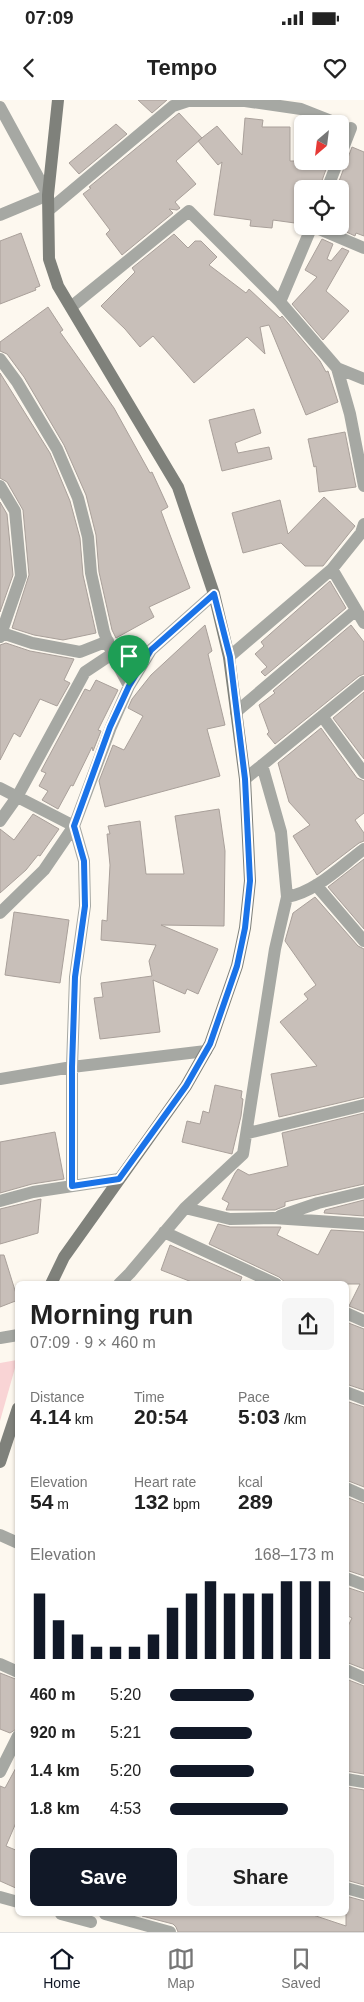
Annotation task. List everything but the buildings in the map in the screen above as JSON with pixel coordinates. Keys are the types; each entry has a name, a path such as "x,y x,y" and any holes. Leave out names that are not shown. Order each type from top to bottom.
{"street":[{"path":"52,1281 64,1256 186,1086 206,1051 237,966 245,928 250,881 245,779 230,657 214,594 178,487 58,286 49,259 48,195 58,100"},
{"path":"49,210 173,106 188,101 245,100 301,109 317,115"},
{"path":"0,107 48,195"},
{"path":"349,127 364,133"},
{"path":"0,216 48,195"},
{"path":"71,307 188,211 280,302 337,368 350,414 364,486"},
{"path":"280,302 308,235"},
{"path":"333,235 364,248"},
{"path":"0,359 17,382 57,449 78,498 88,537 91,573 108,641 112,654 129,686"},
{"path":"337,368 364,379"},
{"path":"0,486 15,511 21,576 1,635 80,652 108,641"},
{"path":"230,657 332,569 360,542 360,533 364,524"},
{"path":"332,569 355,611 364,623"},
{"path":"0,913 44,870 74,826 110,727 129,686 151,650 214,594"},
{"path":"236,712 355,611"},
{"path":"0,821 17,797 85,672 112,654"},
{"path":"245,779 364,682"},
{"path":"322,716 364,773"},
{"path":"130,1279 164,1232 185,1208 243,1154 248,1133 264,1013 275,949 287,897 282,832 262,765"},
{"path":"0,788 74,826 84,861 85,906 75,977 72,1067 72,1186"},
{"path":"287,897 295,896 316,885 364,849"},
{"path":"316,885 364,941"},
{"path":"0,1079 72,1067 206,1051"},
{"path":"248,1133 364,1105"},
{"path":"0,1201 33,1192 119,1179"},
{"path":"273,1218 318,1203 364,1192"},
{"path":"185,1208 230,1218 273,1218 364,1224"},
{"path":"164,1232 270,1281"},
{"path":"349,1314 364,1320"},
{"path":"0,1338 15,1336"},
{"path":"349,1393 364,1399"},
{"path":"0,1462 13,1438"},
{"path":"349,1489 364,1496"},
{"path":"0,1535 15,1542"},
{"path":"349,1579 364,1585"},
{"path":"0,1664 15,1671"},
{"path":"349,1671 364,1678"},
{"path":"0,1772 15,1742"},
{"path":"349,1780 364,1782"},
{"path":"349,1889 364,1893"},
{"path":"0,1897 15,1901"},
{"path":"67,1916 90,1923"},
{"path":"113,1916 170,1932"}],"shaded area":[{"path":"15,1360 15,1368 0,1421 0,1363"}],"route":[{"path":"214,594 230,657 245,779 250,881 245,928 237,966 210,1044 186,1086 119,1179 72,1186 72,1067 75,977 85,906 84,861 74,826 110,727 129,686 151,650 214,594"}]}
